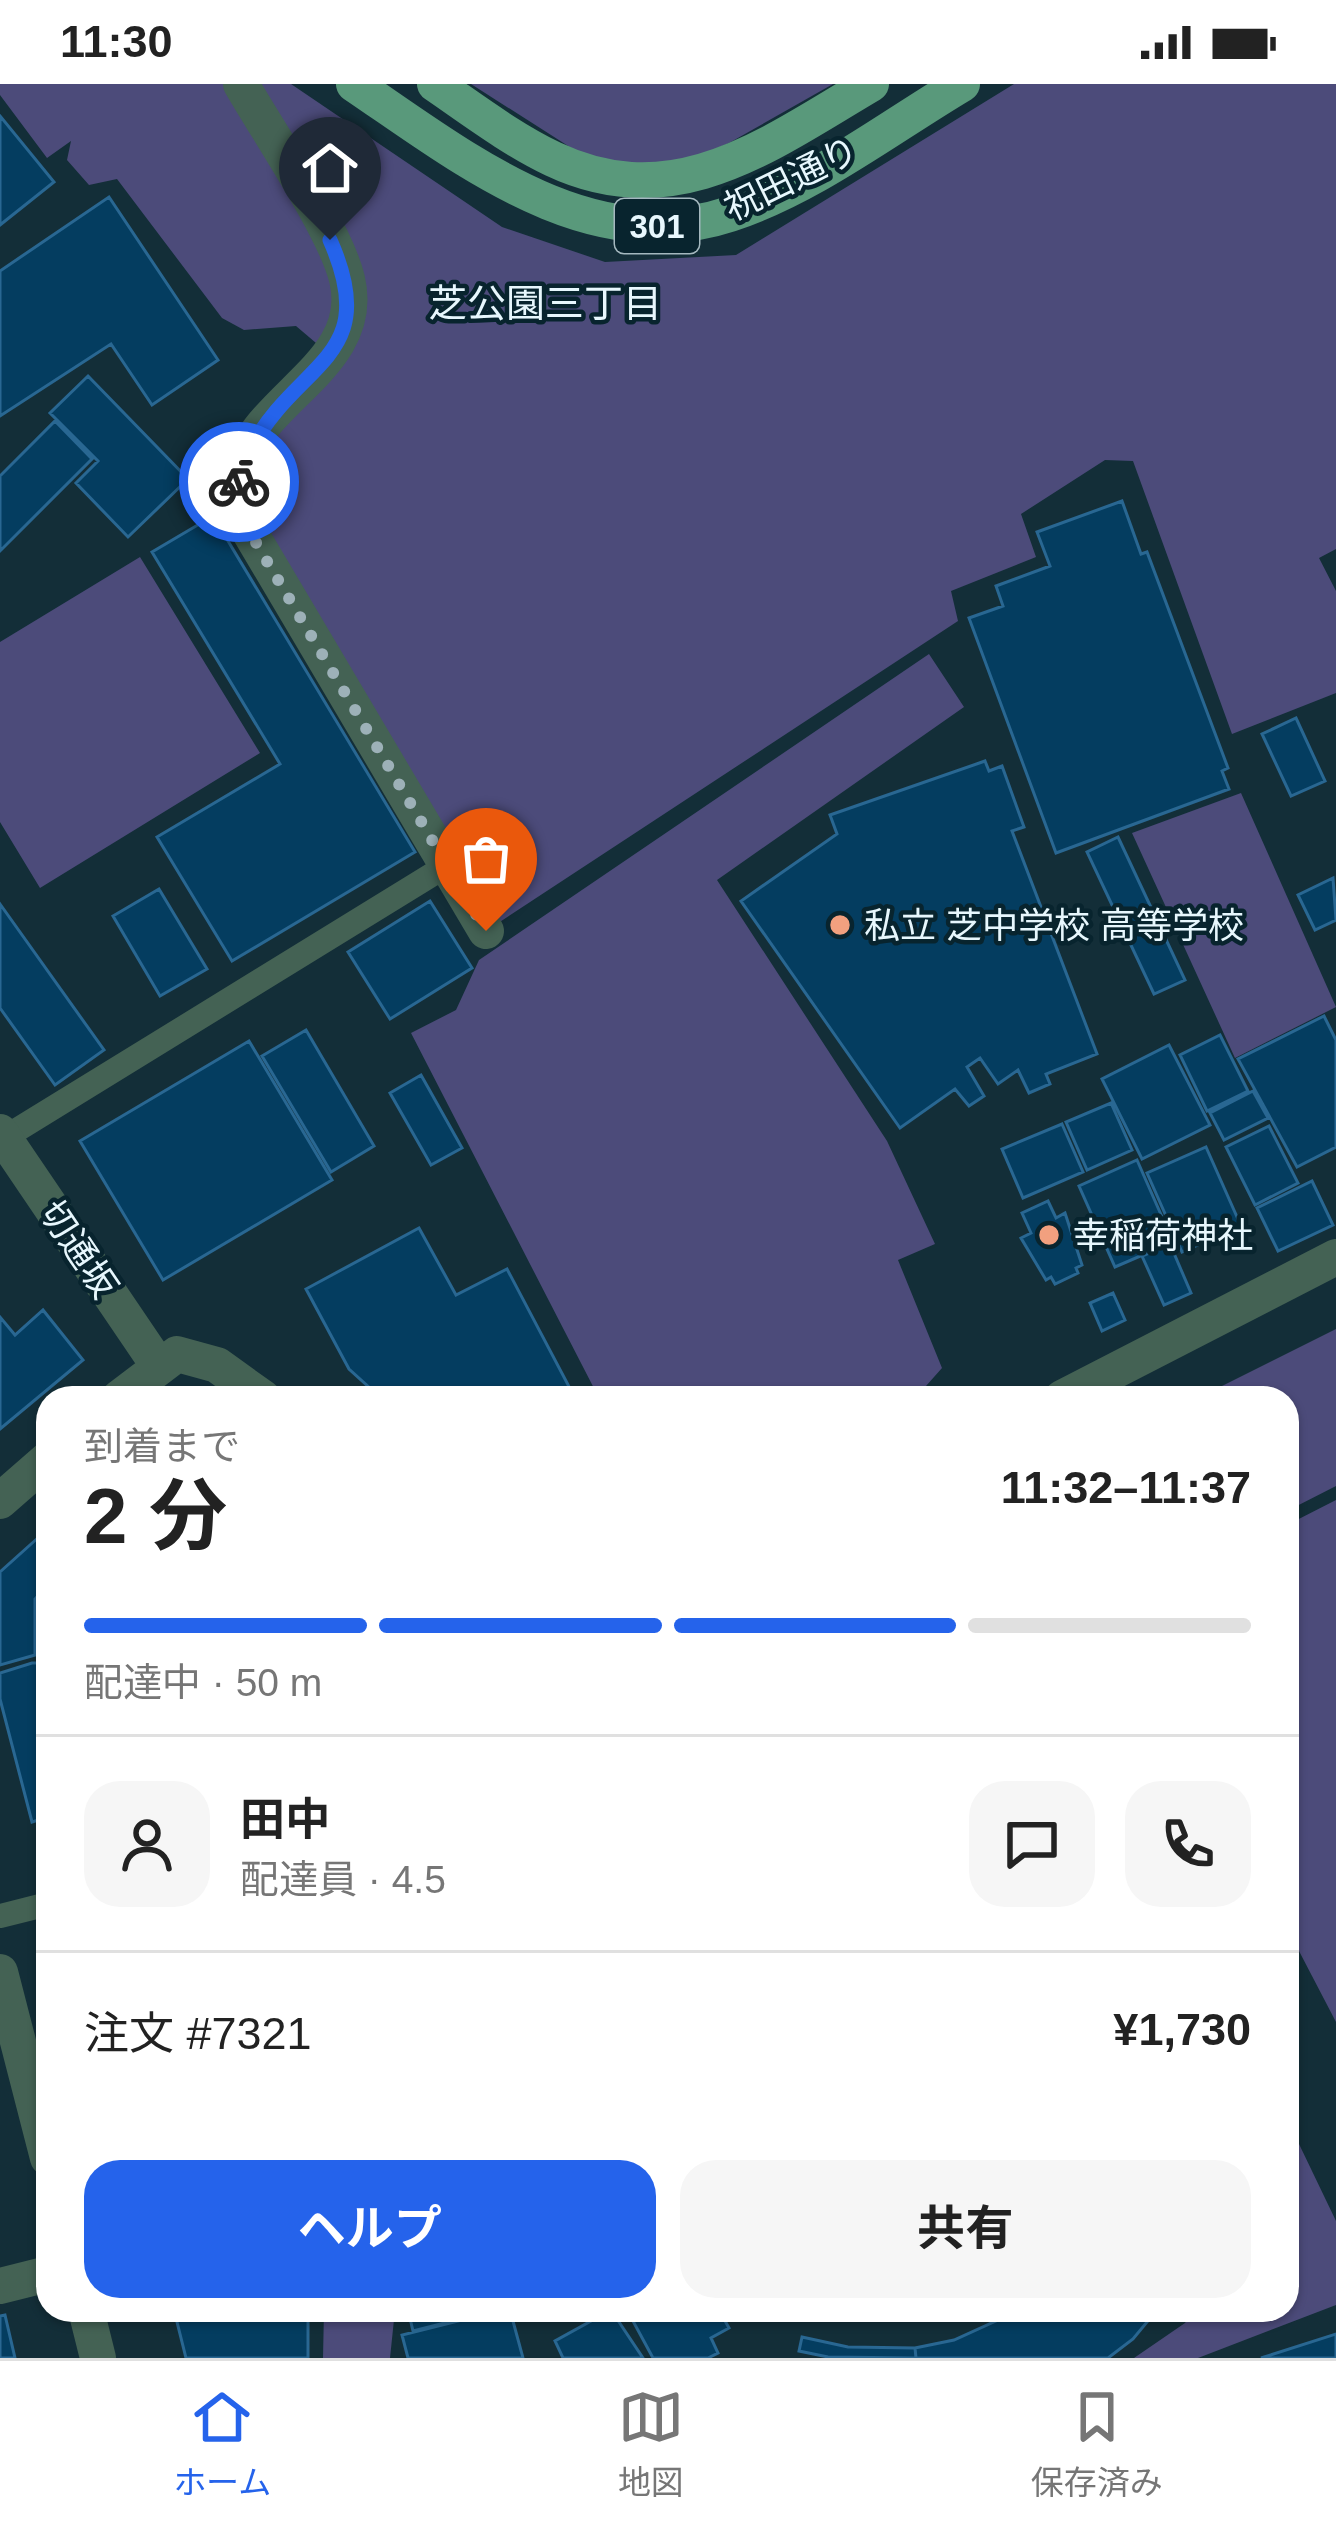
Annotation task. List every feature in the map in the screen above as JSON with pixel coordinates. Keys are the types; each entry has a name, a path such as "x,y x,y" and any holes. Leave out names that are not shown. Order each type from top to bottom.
{"main road":[{"name":"祝田通り","path":"354,84 482,170 537,200 594,217 658,226 727,215 780,192 962,84"},
{"name":"祝田通り","path":"435,84 553,159 615,179 653,182 684,179 733,163 871,84"}],"street":[{"path":"241,84 330,240 347,279 350,317 332,352 260,431 238,473 242,519 486,931"},
{"name":"切通坂","path":"2,1135 158,1365"},
{"path":"1085,1386 1336,1257"},
{"path":"133,1386 177,1354 198,1357 244,1386"},
{"path":"0,1501 36,1470"},
{"path":"0,1972 36,2112"},
{"path":"0,2286 36,2277"},
{"path":"89,2322 98,2358"}],"lane":[{"path":"2,1135 446,866"},
{"path":"0,1916 36,1907"}],"shaded area":[{"path":"0,84 291,84 502,227 605,262 736,255 1014,84 1336,84 1336,549 1319,558 1336,591 1336,693 1232,734 1133,461 1105,460 1021,514 1036,557 951,591 958,621 486,931 242,519 238,473 329,354 296,326 244,330 222,318 117,179 89,185 67,160 71,141 47,158 0,95"},
{"path":"471,84 833,84 729,143 667,170 587,158"},
{"path":"140,557 260,753 40,888 0,822 0,642"},
{"path":"929,654 964,707 717,880 887,1141 935,1244 898,1260 942,1368 926,1386 593,1386 411,1033 456,1010 479,960"},
{"path":"1241,793 1336,1007 1235,1058 1132,833"},
{"path":"1336,1329 1336,1486 1299,1505 1299,1386 1222,1386"},
{"path":"1336,1500 1336,2022 1299,1951 1299,1519"},
{"path":"1299,2144 1336,2221 1336,2305 1299,2319"},
{"path":"324,2322 394,2322 390,2358 323,2358"},
{"path":"1292,2322 1198,2358 1134,2358 1185,2323"}],"building":[{"path":"0,116 54,182 0,225"},
{"path":"109,197 218,360 152,405 111,344 0,416 0,271"},
{"path":"88,376 188,479 128,537 76,483 98,461 50,413"},
{"path":"55,421 92,459 0,551 0,476"},
{"path":"1122,501 1141,554 1147,552 1228,768 1222,771 1229,789 1056,853 969,618 1003,606 996,586 1050,566 1037,532"},
{"path":"213,516 415,852 232,961 157,837 280,764 152,552"},
{"path":"1296,718 1325,781 1291,796 1262,734"},
{"path":"985,761 989,771 1002,766 1024,827 1012,831 1097,1054 1046,1074 1050,1084 1029,1093 1018,1070 998,1084 980,1058 967,1067 984,1096 969,1106 955,1089 900,1128 741,901 837,834 830,815"},
{"path":"1118,837 1185,980 1154,994 1087,852"},
{"path":"1333,878 1336,920 1315,930 1298,895"},
{"path":"159,889 207,969 160,996 113,916"},
{"path":"430,901 472,968 390,1019 348,952"},
{"path":"0,904 104,1050 55,1085 0,1008"},
{"path":"1324,1016 1336,1040 1336,1147 1297,1167 1238,1059"},
{"path":"306,1030 374,1146 331,1172 262,1056"},
{"path":"1220,1035 1248,1091 1207,1111 1180,1055"},
{"path":"249,1041 332,1180 163,1280 80,1141"},
{"path":"1169,1045 1210,1125 1142,1159 1102,1079"},
{"path":"421,1075 462,1148 431,1165 390,1093"},
{"path":"1253,1091 1268,1118 1224,1140 1210,1113"},
{"path":"1111,1103 1132,1150 1087,1170 1066,1122"},
{"path":"1062,1124 1083,1172 1023,1198 1002,1149"},
{"path":"1269,1126 1298,1183 1255,1205 1226,1147"},
{"path":"1206,1147 1241,1226 1182,1252 1147,1173"},
{"path":"1137,1160 1173,1242 1115,1267 1079,1186"},
{"path":"1312,1181 1333,1225 1278,1251 1257,1208"},
{"path":"1048,1201 1056,1218 1065,1213 1082,1265 1076,1268 1078,1273 1055,1284 1051,1277 1046,1280 1021,1238 1031,1233 1022,1213"},
{"path":"419,1228 456,1295 507,1269 569,1386 368,1386 349,1369 306,1289"},
{"path":"1170,1244 1191,1293 1164,1305 1142,1256"},
{"path":"1113,1293 1125,1320 1102,1331 1090,1303"},
{"path":"43,1310 83,1360 52,1386 36,1386 36,1399 0,1429 0,1317 15,1335"},
{"path":"36,1540 35,1655 0,1665 0,1572"},
{"path":"36,1663 36,1821 32,1822 0,1699 0,1673"},
{"path":"5,2315 15,2358 0,2358 0,2316"},
{"path":"177,2322 308,2322 308,2358 186,2358"},
{"path":"411,2322 448,2322 413,2331"},
{"path":"454,2322 513,2322 523,2358 408,2358 402,2335"},
{"path":"589,2322 619,2322 643,2358 563,2358 555,2341"},
{"path":"634,2322 726,2322 729,2328 711,2338 718,2353 708,2358 653,2358"},
{"path":"994,2322 1147,2322 1108,2358 916,2358 915,2348 954,2340"},
{"path":"1336,2334 1336,2358 1261,2358"},
{"path":"802,2337 848,2347 915,2348 916,2358 828,2357 799,2351"}],"way so far":[{"path":"239,482 242,519 486,931"}],"place":[{"name":"私立 芝中学校 高等学校","path":"840,925"},
{"name":"幸稲荷神社","path":"1049,1235"}],"district":[{"name":"芝公園三丁目","path":"545,303"}],"route":[{"path":"239,482 238,473 260,431 332,352 350,317 347,279 330,240"}]}
